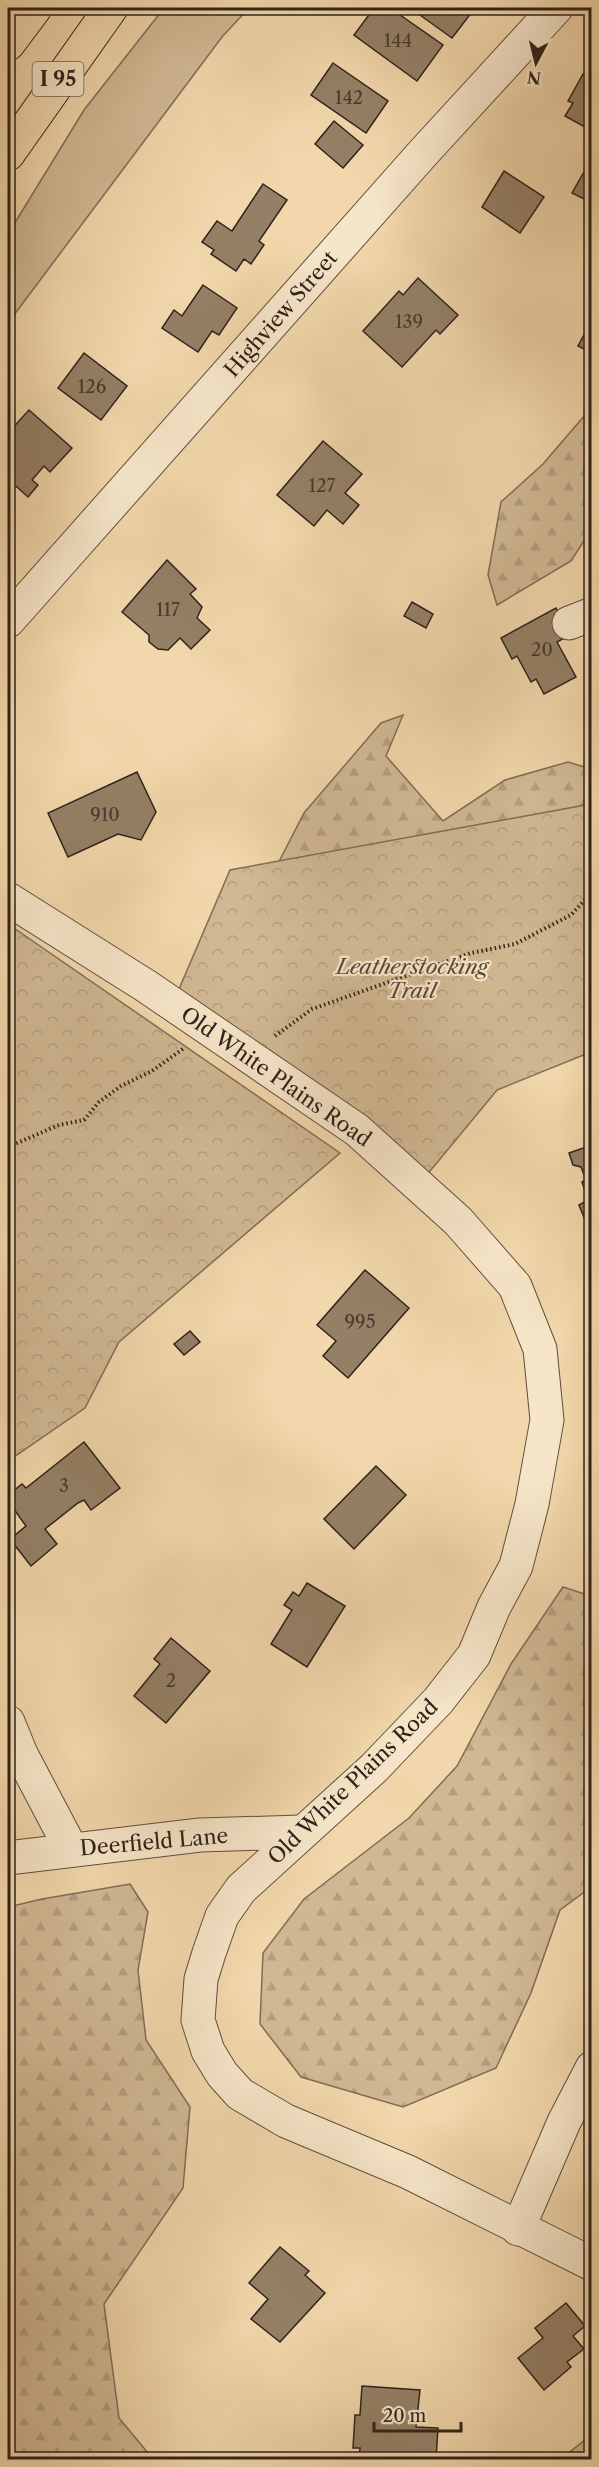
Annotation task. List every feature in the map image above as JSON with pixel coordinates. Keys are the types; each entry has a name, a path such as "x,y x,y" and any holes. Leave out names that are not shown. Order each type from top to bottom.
{"highway":[{"name":"I 95","path":"8,44 34,8"},
{"name":"I 95","path":"8,153 111,8"}],"street":[{"name":"Highview Street","path":"8,621 423,153 556,8"},
{"name":"Old White Plains Road","path":"8,899 146,986 357,1130 458,1221 515,1286 540,1349 548,1420 532,1504 516,1566 494,1607 474,1655 438,1701 381,1761 241,1889 222,1916 201,1980 198,2020 208,2051 222,2074 240,2094 286,2121 408,2172 591,2264"},
{"path":"8,1722 21,1754 71,1849"},
{"name":"Deerfield Lane","path":"8,1858 200,1835 301,1832"},
{"path":"518,2229 564,2122 591,2068"}],"path":[{"path":"266,1043 312,1009 471,953 515,944 571,915 591,892"},
{"path":"8,1147 59,1125 84,1120 99,1102 121,1086 152,1071 189,1044"}],"green space":[{"path":"164,8 249,8 222,37 8,323 8,234 84,110"},
{"path":"591,408 591,530 571,561 497,605 488,575 501,502 543,464"},
{"path":"403,715 386,756 443,821 505,780 568,762 591,769 591,1052 230,957 304,813 381,723"},
{"name":"Leatherstocking Trail","path":"591,804 591,1052 497,1090 426,1176 179,989 230,870"},
{"path":"8,924 340,1153 119,1342 85,1408 8,1461"},
{"path":"563,1587 591,1596 591,1887 560,1910 531,1993 496,2068 403,2107 301,2077 260,2024 263,1953 304,1899 409,1818 457,1766 511,1664"},
{"path":"130,1884 148,1912 138,1970 146,2040 190,2107 183,2188 104,2304 119,2418 153,2459 8,2459 8,2298 11,2293 8,2250 8,1907"},
{"path":"591,2435 591,2459 561,2459"}],"building":[{"path":"374,8 384,14 390,8 443,45 417,81 354,35"},
{"path":"415,8 475,8 452,38 413,10"},
{"path":"333,63 388,101 366,133 311,95"},
{"path":"583,74 592,79 592,131 565,116 573,103 568,101"},
{"path":"334,121 363,145 343,168 315,144"},
{"path":"592,158 592,203 572,193"},
{"path":"504,171 544,197 520,233 482,207"},
{"path":"263,184 287,200 259,241 264,245 251,264 244,259 236,271 211,254 214,250 202,242 217,221 232,231"},
{"path":"418,278 458,315 440,334 436,330 402,367 363,331 399,291 403,295"},
{"path":"203,285 237,308 219,335 212,331 198,352 162,328 174,310 182,316"},
{"path":"592,320 592,353 578,346"},
{"path":"84,353 127,386 101,420 58,388"},
{"path":"29,410 72,448 50,472 44,466 32,480 38,485 28,497 8,479 8,433"},
{"path":"323,441 362,474 345,493 359,505 343,524 327,510 314,526 277,495"},
{"path":"167,560 196,589 190,594 202,607 197,618 210,630 191,649 180,638 168,650 158,649 149,642 149,635 122,612"},
{"path":"412,602 433,614 426,628 404,616"},
{"path":"556,608 570,635 557,642 576,677 544,694 536,679 531,682 517,656 512,659 501,638"},
{"path":"137,772 156,812 141,840 118,834 68,857 48,813"},
{"path":"592,1145 592,1237 579,1205 588,1200 582,1182 586,1180 581,1167 573,1165 569,1153"},
{"path":"365,1270 409,1308 348,1378 323,1356 336,1341 317,1325"},
{"path":"190,1331 200,1342 184,1355 174,1344"},
{"path":"84,1442 120,1488 91,1510 84,1500 78,1503 45,1529 57,1544 31,1566 10,1539 26,1526 8,1501 8,1495 22,1484 26,1488"},
{"path":"376,1466 406,1495 354,1549 324,1519"},
{"path":"307,1583 345,1606 307,1667 271,1644 292,1610 284,1605 293,1592 299,1596"},
{"path":"171,1638 210,1671 166,1723 134,1696 160,1664 154,1659"},
{"path":"280,2247 309,2271 305,2275 325,2293 280,2342 251,2319 268,2299 249,2283"},
{"path":"566,2303 585,2326 573,2336 584,2349 567,2362 571,2367 544,2390 518,2358 543,2338 535,2328"},
{"path":"362,2386 420,2390 416,2427 438,2428 436,2459 359,2460 360,2448 353,2448 355,2415 360,2415"}]}
